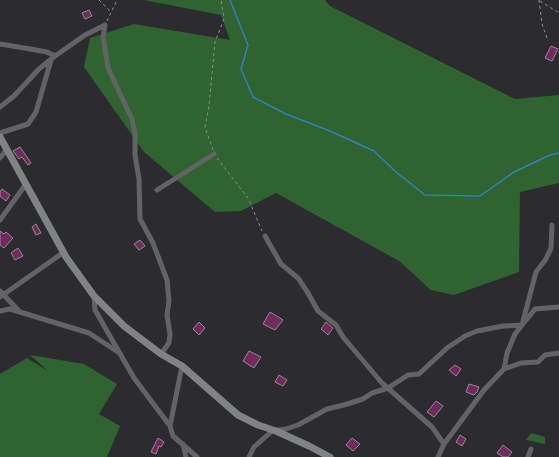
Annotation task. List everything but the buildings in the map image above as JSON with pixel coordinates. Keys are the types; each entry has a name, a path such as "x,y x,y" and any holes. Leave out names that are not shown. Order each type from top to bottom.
{"street":[{"path":"0,107 14,96 39,69 53,58 85,35 105,25"},
{"path":"105,25 103,37 108,68 132,119 135,134 135,155 139,179 140,219 153,243 167,280 169,301 167,315 170,334 169,344 161,354"},
{"path":"0,44 47,52 53,58"},
{"path":"0,133 28,124 36,112 53,58"},
{"path":"0,137 64,252 94,296 124,326 161,354 182,366 238,415 309,446 330,457"},
{"path":"0,158 6,149"},
{"path":"157,190 214,154"},
{"path":"0,220 26,184"},
{"path":"522,325 536,272 546,259 551,248 552,225"},
{"path":"265,236 281,264 298,278 318,311 336,325 347,342 382,383 432,426 444,444"},
{"path":"21,312 1,294 64,252"},
{"path":"94,296 95,310 134,378 170,426 173,436 196,457"},
{"path":"504,369 507,353 515,334 536,309 559,307"},
{"path":"0,311 10,309 89,333 119,353"},
{"path":"249,457 254,447 272,431 298,425 327,409 363,399 372,393 388,388 408,375 419,374 447,348 465,336 477,331 503,326 522,325"},
{"path":"438,457 444,444 484,390 504,369 521,363 538,362 545,355 559,353"},
{"path":"170,426 182,366"},
{"path":"183,444 186,457"},
{"path":"528,457 531,449"}],"path":[{"path":"98,0 112,12"},
{"path":"105,25 117,0"},
{"path":"221,0 224,19 216,42 209,106 205,127 214,154 248,198 265,236"},
{"path":"539,1 559,13"},
{"path":"539,1 542,24 548,41"}],"green space":[{"path":"144,0 325,0 330,6 515,99 559,95 559,183 520,192 519,272 454,295 431,290 399,261 276,193 241,211 215,212 144,152 84,67 90,38 134,24 230,40 221,15"},
{"path":"30,355 84,364 117,384 99,414 120,426 107,457 0,457 0,374 27,358 48,371"},
{"path":"531,433 545,437 545,444 526,440"}],"waterway":[{"path":"230,0 248,45 241,69 253,97 286,114 330,131 374,151 396,172 425,195 480,196 514,172 550,155 559,153"}]}
